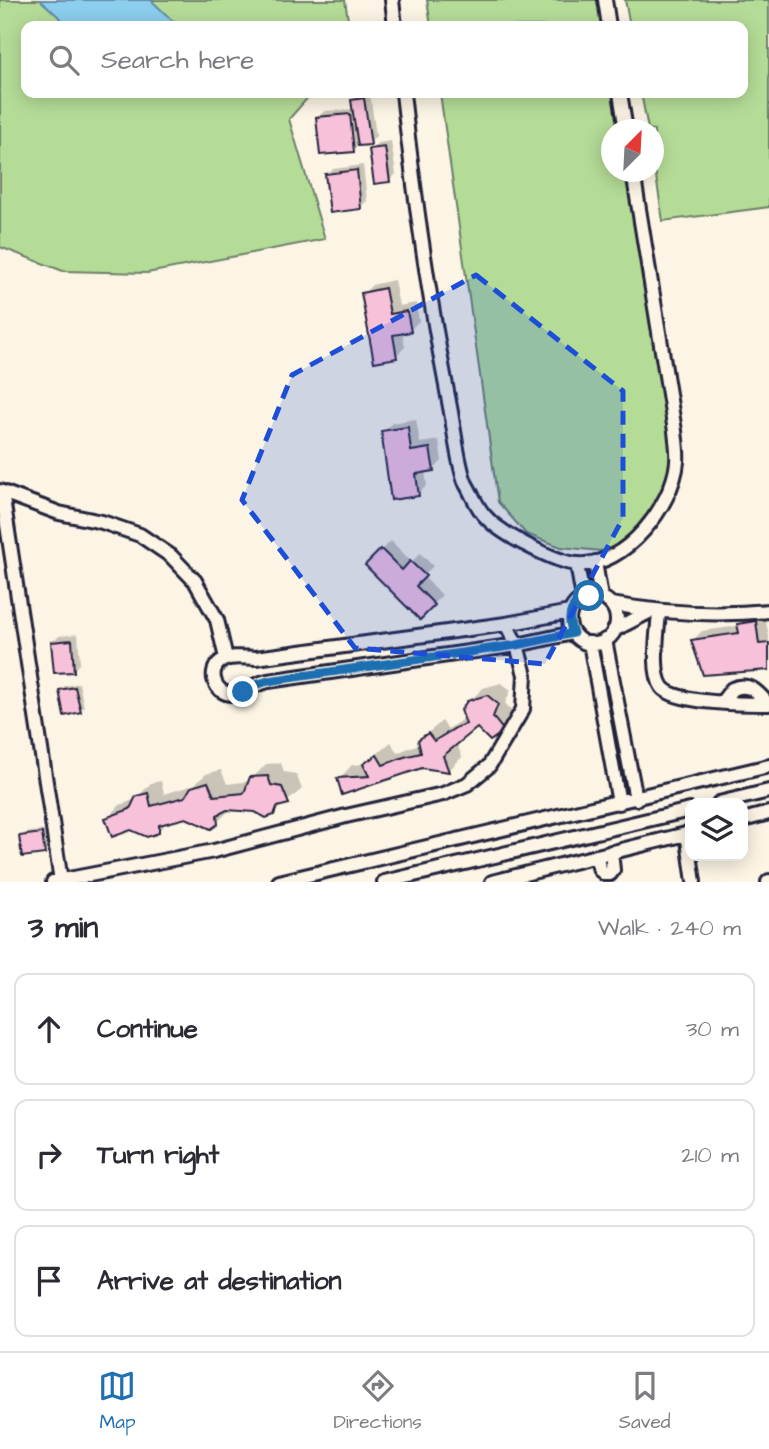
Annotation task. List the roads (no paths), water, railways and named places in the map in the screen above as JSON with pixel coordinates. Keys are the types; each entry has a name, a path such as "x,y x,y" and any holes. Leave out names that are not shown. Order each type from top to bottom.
{"street":[{"path":"392,0 394,21"},
{"path":"605,0 608,21"},
{"path":"404,98 444,376 464,481 485,517 524,544 577,564 595,562 619,551 638,536 659,513 670,491 678,462 635,182"},
{"path":"621,98 624,119"},
{"path":"226,658 217,620 195,581 171,556 140,535 102,522 59,513 1,492 57,881 214,851 443,794 467,784 489,766 523,709 525,675 517,645 506,624"},
{"path":"595,562 606,601 617,617 614,631"},
{"path":"577,564 583,598"},
{"path":"655,611 614,631 605,640 590,643 573,633 569,619 570,612 583,598 655,611 735,614 769,611"},
{"path":"655,611 656,659 660,684 665,690 722,702 732,689 746,686 756,690 768,704"},
{"path":"570,612 506,624 256,658 226,658 219,663 214,678 216,686 222,692 237,694 268,681 517,645 573,633"},
{"path":"605,640 636,799"},
{"path":"590,643 619,803"},
{"path":"605,729 622,727"},
{"path":"279,882 769,766"},
{"path":"740,798 769,791"},
{"path":"384,882 685,811"},
{"path":"748,819 769,813"},
{"path":"492,882 685,834"},
{"path":"596,856 600,870 612,878 611,852"},
{"path":"692,861 694,882"}],"water":[{"path":"40,0 151,0 173,21 63,21"}]}
